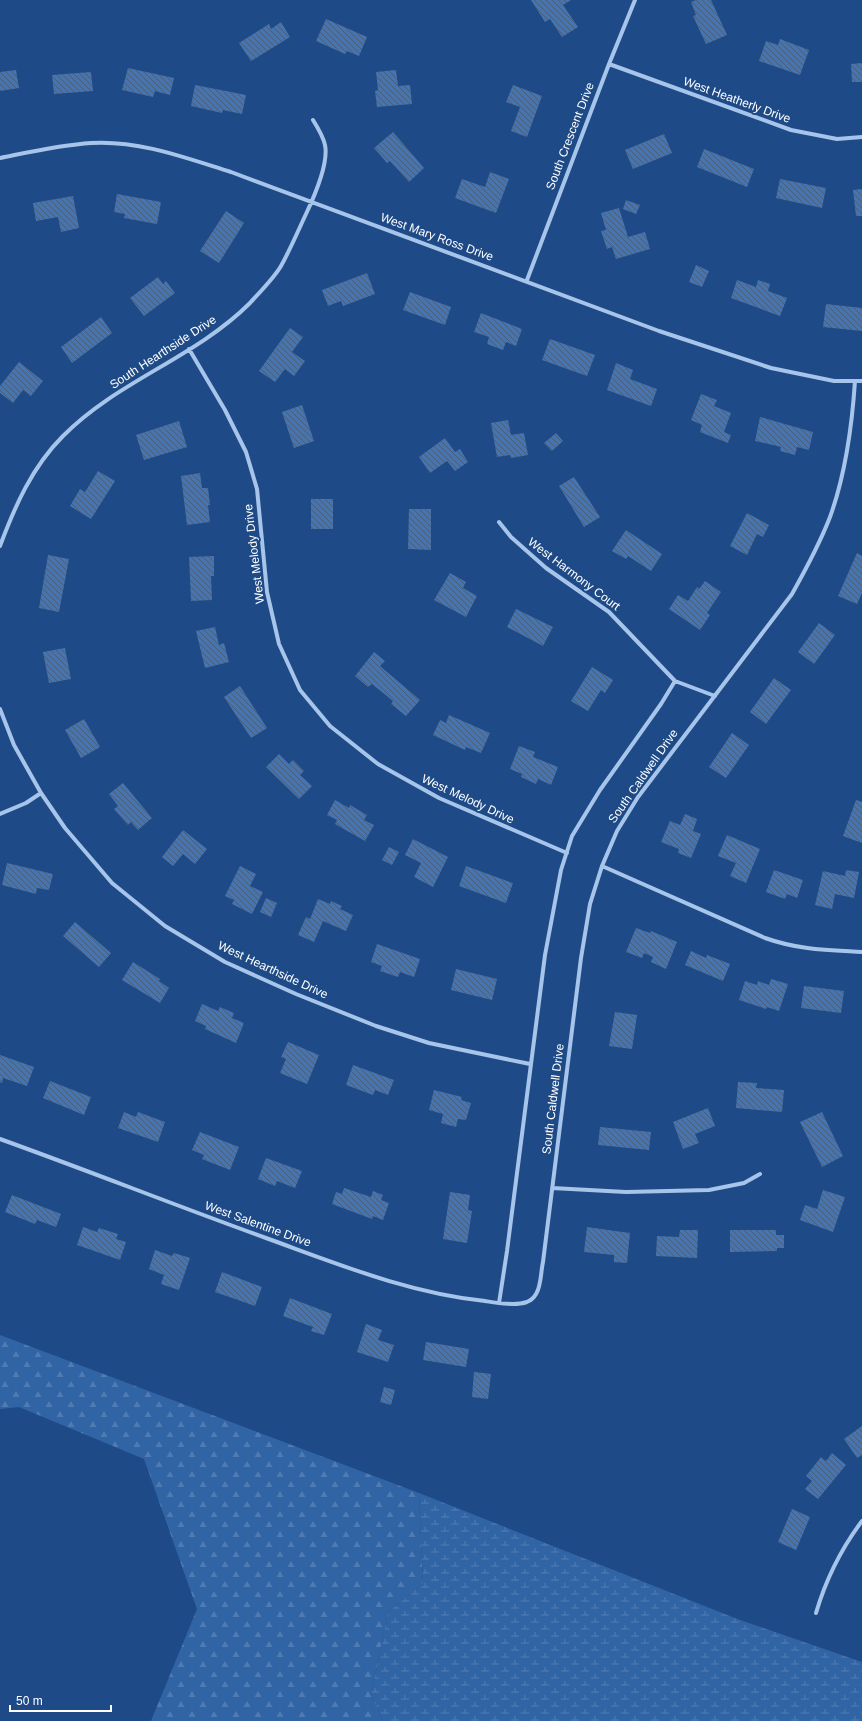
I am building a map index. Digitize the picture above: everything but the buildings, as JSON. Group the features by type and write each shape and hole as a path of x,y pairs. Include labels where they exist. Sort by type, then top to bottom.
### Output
{"street":[{"name":"South Crescent Drive","path":"527,280 609,64 635,0"},
{"name":"West Heatherly Drive","path":"609,64 791,130 837,139 862,137"},
{"name":"South Hearthside Drive","path":"0,546 12,513 34,471 62,436 100,404 222,327 250,303 280,267 312,201 325,155 325,146 322,135 313,120"},
{"name":"West Mary Ross Drive","path":"0,158 56,147 92,143 126,145 170,152 312,201 527,280 659,331 771,368 834,382 862,380"},
{"name":"West Melody Drive","path":"189,349 225,410 246,452 257,489 266,592 279,644 300,690 330,726 378,764 440,798 567,853"},
{"name":"South Caldwell Drive","path":"517,1303 529,1301 535,1296 538,1289 582,951 590,904 602,866 617,831 638,797 792,594 812,557 827,523 842,477 849,437 855,381"},
{"name":"West Harmony Court","path":"499,522 511,537 546,568 609,612 675,681 714,696"},
{"path":"499,1303 507,1251 530,1064 554,902 561,870 572,836 600,790 661,704 675,681"},
{"path":"0,709 14,745 41,793 26,803 0,814"},
{"name":"West Hearthside Drive","path":"41,793 65,828 112,883 165,926 225,962 296,994 376,1026 429,1043 530,1064"},
{"path":"602,866 765,938 783,944 812,950 862,952"},
{"name":"West Salentine Drive","path":"0,1139 204,1216 391,1283 430,1293 499,1303 517,1303"},
{"path":"552,1188 626,1192 709,1190 744,1182 760,1174"},
{"path":"816,1613 833,1566 847,1541 862,1521"}],"green space":[{"path":"0,1335 419,1493 423,1583 388,1612 371,1695 383,1721 151,1721 197,1609 144,1459 19,1407 0,1409"},
{"path":"419,1493 740,1620 862,1662 862,1721 383,1721 371,1695 388,1612 423,1583"}]}
